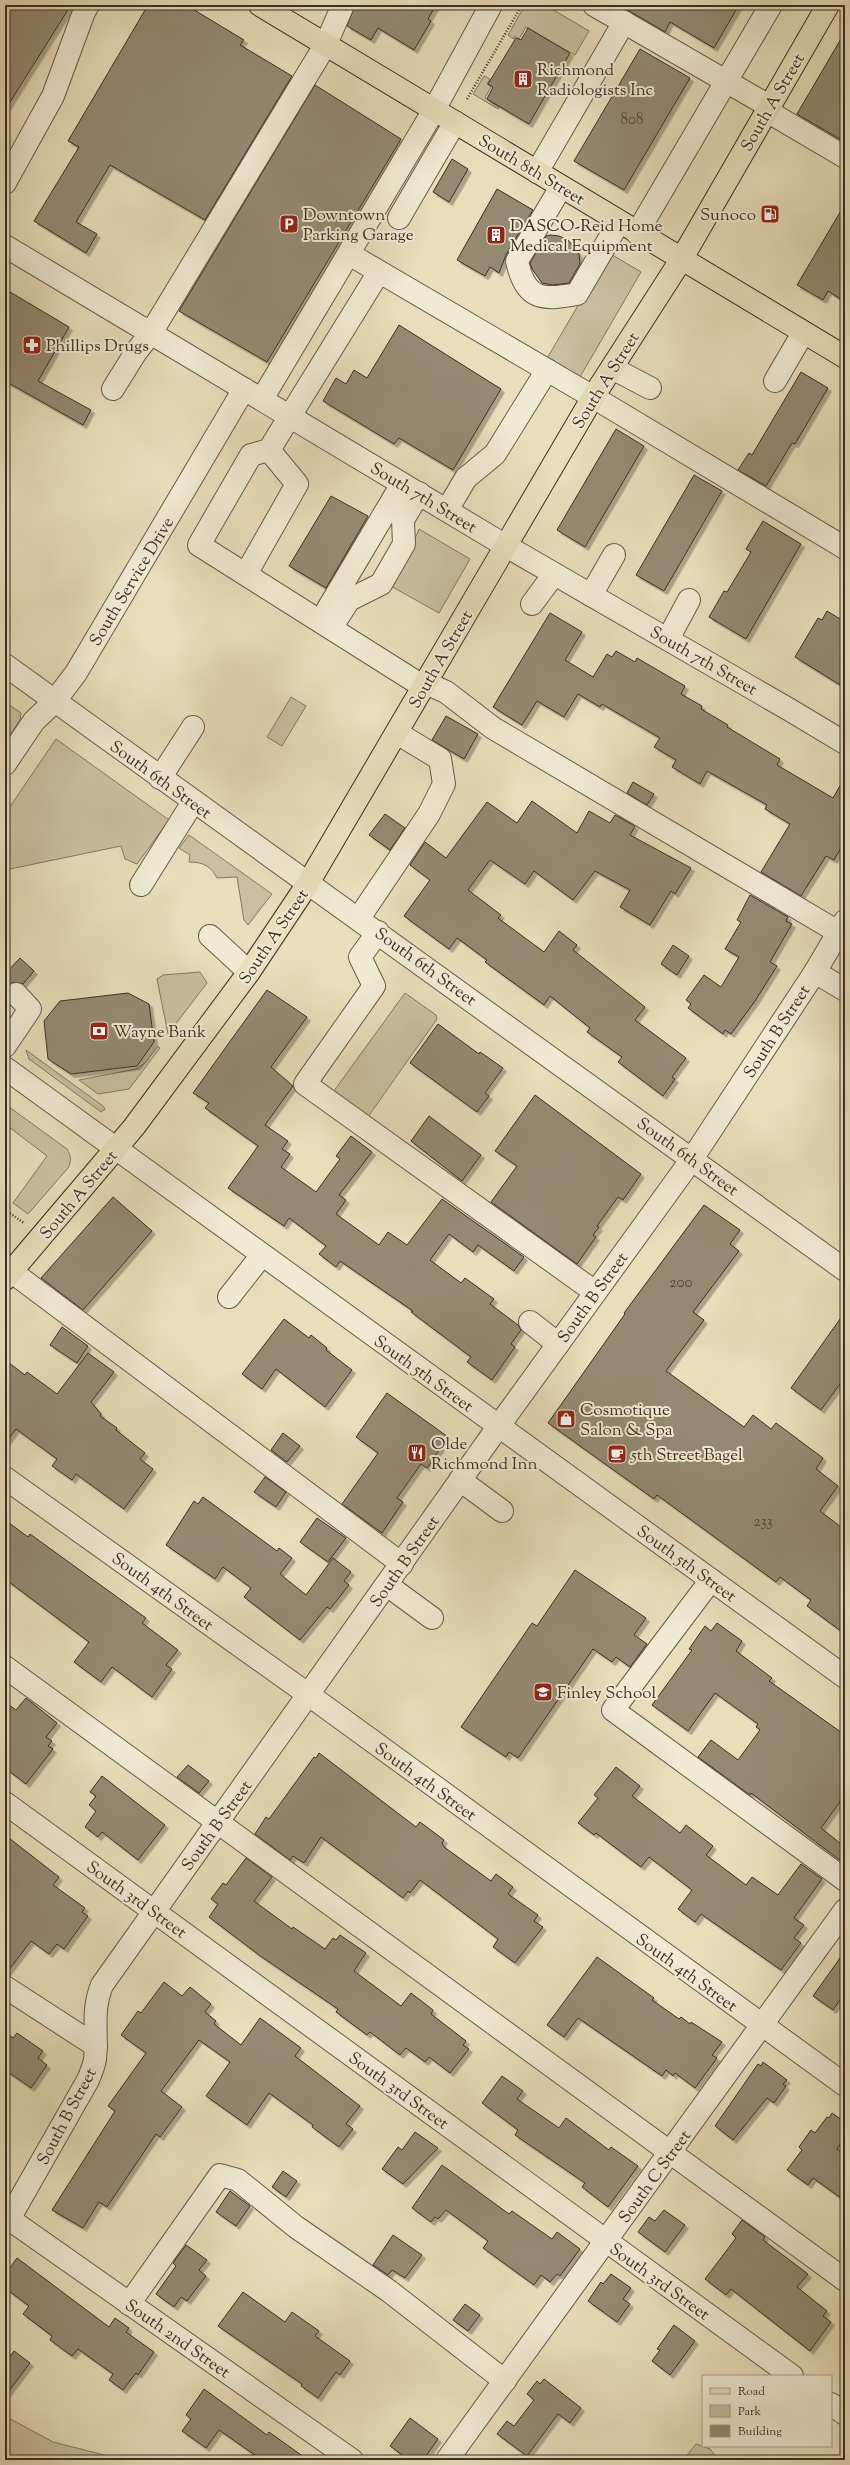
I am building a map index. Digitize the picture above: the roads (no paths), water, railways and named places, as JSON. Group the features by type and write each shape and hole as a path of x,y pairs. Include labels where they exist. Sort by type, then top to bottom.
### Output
{"main road":[{"name":"South 8th Street","path":"260,5 681,260 845,357"},
{"name":"South A Street","path":"8,1276 116,1150 249,972 307,885 593,397 681,260 828,5"}],"street":[{"path":"5,183 52,96 88,5"},
{"path":"113,389 136,352 151,333 326,44 343,5"},
{"name":"South Service Drive","path":"5,764 34,722 54,702 76,673 253,394 349,254 434,110 491,5"},
{"path":"594,5 726,81 845,157"},
{"path":"561,187 517,261 521,281 535,294 554,299 576,294 628,228 726,81 771,5"},
{"path":"537,172 624,22"},
{"path":"398,218 455,122"},
{"name":"South 7th Street","path":"5,246 506,546 845,743"},
{"path":"349,254 593,397 845,548"},
{"path":"379,272 291,417 269,450 251,455 199,545 425,685 446,692 493,728 842,926"},
{"path":"775,381 804,333"},
{"path":"612,368 650,388"},
{"path":"447,510 466,478 495,454 547,370"},
{"path":"246,574 298,484 269,450"},
{"path":"326,625 349,600 381,584 404,544 403,520 410,488"},
{"path":"326,625 410,488"},
{"path":"591,595 614,555"},
{"path":"532,604 554,574"},
{"path":"668,639 689,600"},
{"name":"South 6th Street","path":"5,665 307,885 359,918 845,1270"},
{"path":"160,778 193,728"},
{"path":"359,918 429,814 444,784 440,759 397,733"},
{"path":"141,885 193,802"},
{"name":"South B Street","path":"7,2217 88,2080 95,2061 96,2046 94,2012 96,2000 102,1985 402,1564 460,1480 692,1159 815,972 842,926"},
{"path":"378,932 360,957 374,986 305,1084 595,1292"},
{"path":"210,936 249,972"},
{"path":"815,972 845,990"},
{"path":"5,1046 30,1009 16,994"},
{"name":"South 5th Street","path":"5,1068 498,1427 845,1677"},
{"path":"229,1297 262,1255"},
{"path":"8,1276 402,1564"},
{"path":"530,1322 558,1344"},
{"name":"South 4th Street","path":"5,1478 309,1695 845,2085"},
{"path":"460,1480 502,1512"},
{"path":"711,1580 613,1710 845,1880"},
{"path":"387,1585 432,1618"},
{"path":"5,1667 845,2280"},
{"name":"South 3rd Street","path":"5,1803 791,2375"},
{"name":"South C Street","path":"447,2460 607,2242 845,1910"},
{"path":"5,1987 96,2046"},
{"path":"129,2304 220,2175 238,2180 296,2228 389,2291 505,2381"},
{"name":"South 2nd Street","path":"7,2217 352,2460"},
{"path":"832,2405 845,2414"}],"place":[{"name":"Richmond Radiologists Inc","path":"523,79"},
{"name":"Sunoco","path":"770,214"},
{"name":"Downtown Parking Garage","path":"289,224"},
{"name":"DASCO-Reid Home Medical Equipment","path":"496,235"},
{"name":"Phillips Drugs","path":"32,345"},
{"name":"Wayne Bank","path":"99,1031"},
{"name":"Cosmotique Salon & Spa","path":"566,1419"},
{"name":"Olde Richmond Inn","path":"417,1453"},
{"name":"5th Street Bagel","path":"617,1454"},
{"name":"Finley School","path":"543,1692"}]}
